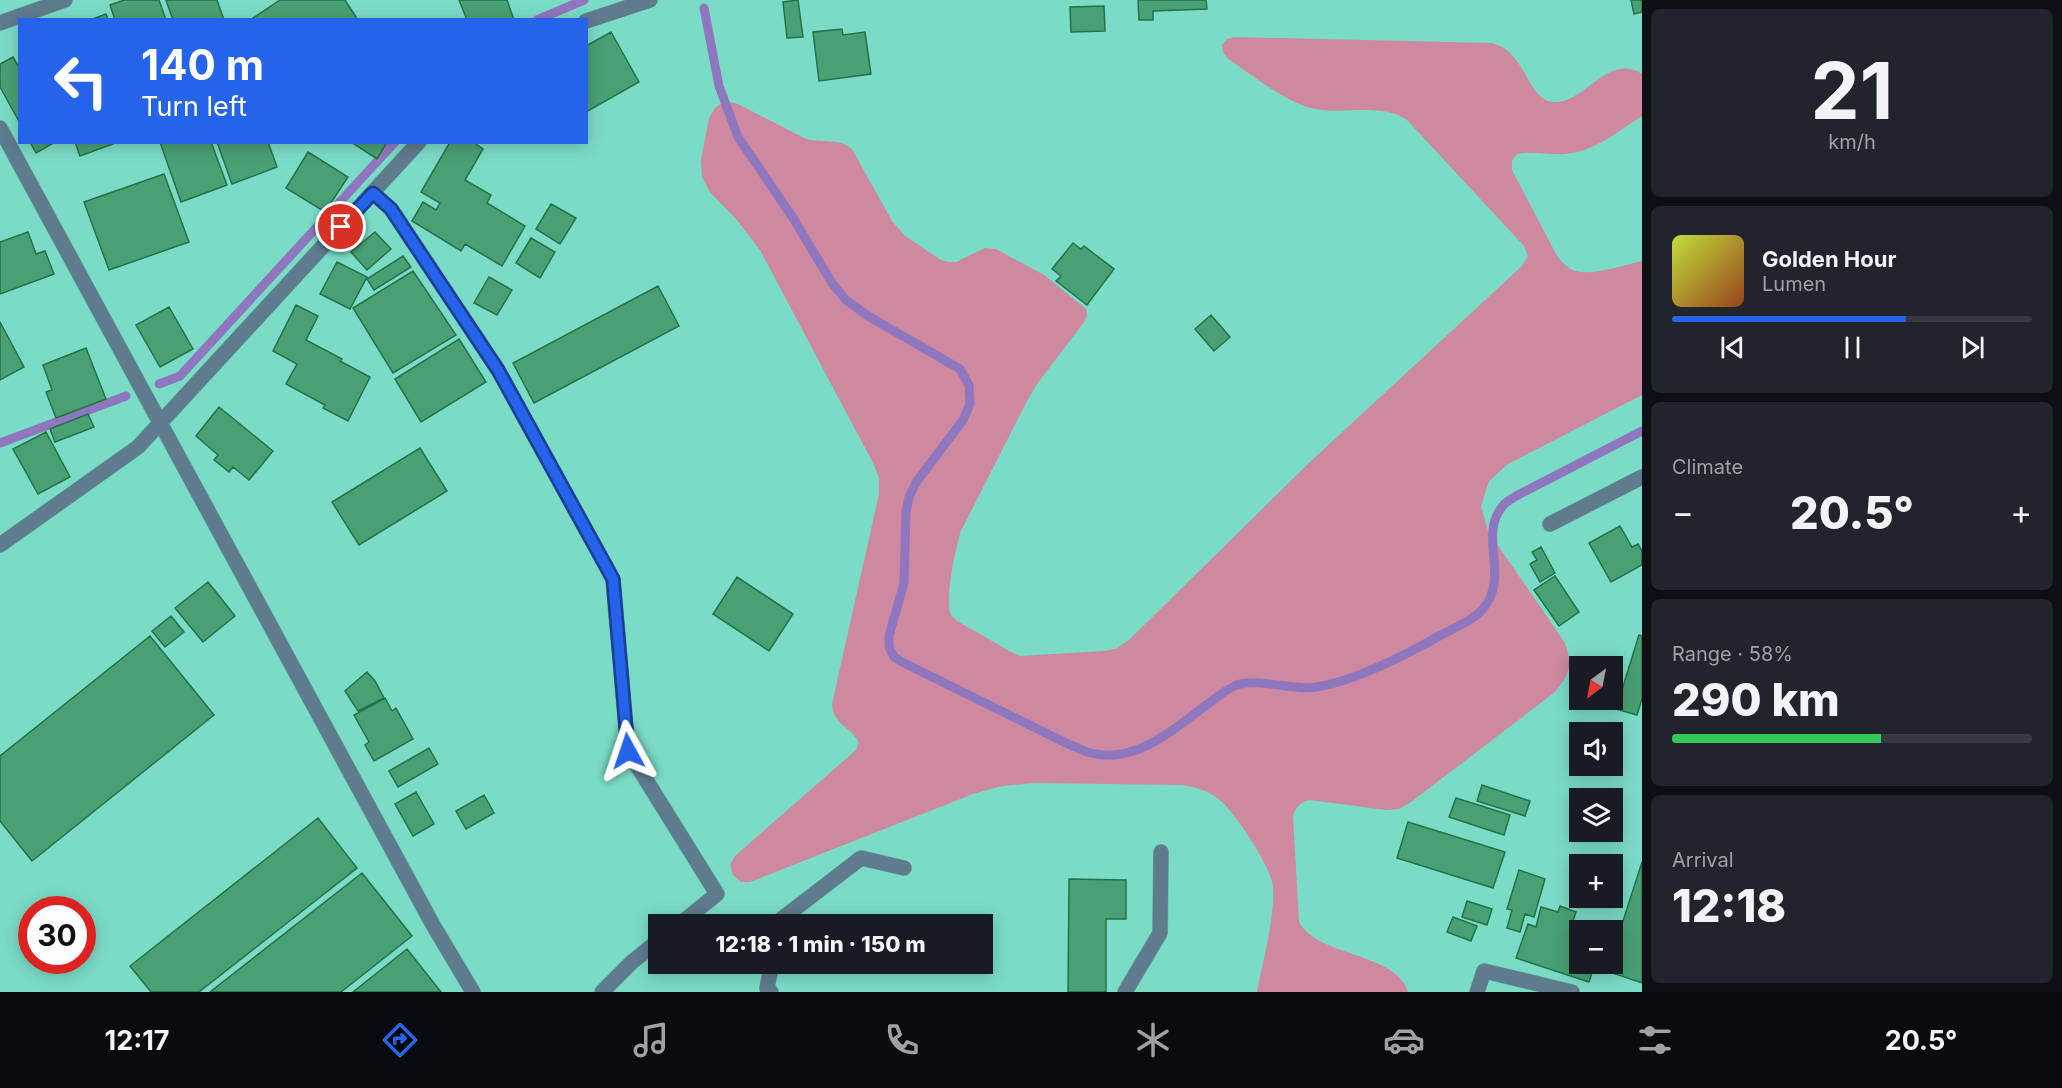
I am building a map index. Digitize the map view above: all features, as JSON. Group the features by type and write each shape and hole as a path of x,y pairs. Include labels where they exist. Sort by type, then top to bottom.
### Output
{"street":[{"path":"0,23 65,0"},
{"path":"588,20 650,0"},
{"path":"0,128 433,925 473,992"},
{"path":"0,545 138,447 417,144"},
{"path":"373,193 391,209 498,370 613,579 628,751 717,894 692,914"},
{"path":"1550,524 1642,477"},
{"path":"1125,992 1160,933 1161,852"},
{"path":"788,914 861,858 904,868"},
{"path":"602,992 648,949"},
{"path":"1477,992 1484,971 1572,992"},
{"path":"770,974 767,988 771,992"}],"shaded area":[{"path":"1234,37 1491,43 1503,48 1513,56 1538,94 1546,100 1556,102 1577,95 1608,73 1619,69 1630,69 1642,74 1642,116 1600,143 1582,151 1565,154 1524,153 1517,154 1512,160 1512,170 1557,256 1567,267 1575,271 1590,272 1642,261 1642,395 1508,464 1489,481 1481,506 1488,531 1565,643 1569,658 1567,674 1555,692 1399,809 1386,810 1310,800 1299,805 1293,816 1299,922 1319,941 1392,971 1402,980 1408,992 1257,992 1272,912 1271,878 1252,842 1228,808 1208,792 1183,785 1035,783 1002,786 973,794 750,882 741,882 733,875 730,865 735,856 856,750 859,743 856,737 839,722 832,704 879,494 879,478 760,250 737,220 710,192 702,177 701,160 709,118 715,108 724,101 738,104 806,139 842,143 852,149 892,221 905,236 941,260 948,262 956,262 985,248 996,249 1044,275 1086,309 1087,316 1084,322 1037,384 1027,401 961,531 951,573 949,608 951,615 957,621 1021,656 1104,651 1116,649 1129,640 1310,462 1522,266 1528,256 1524,246 1407,120 1384,111 1319,110 1296,103 1228,59 1223,52 1222,45 1227,39"}],"building":[{"path":"124,0 159,0 165,18 114,18 110,5"},
{"path":"166,0 217,0 223,18 172,18"},
{"path":"280,0 345,0 357,18 253,18"},
{"path":"459,0 507,0 513,18 466,18"},
{"path":"798,0 803,37 787,38 783,2"},
{"path":"1138,0 1206,0 1207,9 1153,11 1153,20 1139,20"},
{"path":"1631,0 1642,0 1642,12 1634,14"},
{"path":"1104,6 1105,31 1071,32 1070,7"},
{"path":"106,14 107,18 95,18"},
{"path":"842,29 843,35 865,32 871,74 819,81 813,32"},
{"path":"611,32 639,82 588,111 588,45"},
{"path":"13,57 18,66 18,119 0,87 0,64"},
{"path":"31,144 52,144 36,153"},
{"path":"76,144 113,144 80,156"},
{"path":"161,144 212,144 227,185 181,202"},
{"path":"218,144 269,144 277,167 232,184"},
{"path":"354,144 386,144 377,159"},
{"path":"449,144 476,144 483,149 465,180 491,195 487,203 525,226 502,266 465,244 461,251 412,221 423,202 436,210 440,203 421,192"},
{"path":"308,152 348,177 325,212 286,188"},
{"path":"164,174 189,242 109,270 84,202"},
{"path":"551,204 576,218 560,244 536,229"},
{"path":"28,232 36,254 45,251 54,274 0,294 0,242"},
{"path":"375,232 391,249 367,270 351,252"},
{"path":"531,238 555,252 540,278 516,263"},
{"path":"1073,243 1081,249 1084,246 1114,269 1087,305 1056,281 1061,276 1052,269"},
{"path":"403,256 411,267 374,290 367,279"},
{"path":"337,262 367,277 350,309 320,294"},
{"path":"413,271 456,335 393,373 353,308"},
{"path":"489,277 512,290 497,315 474,303"},
{"path":"658,286 679,326 534,403 513,363"},
{"path":"296,305 318,316 306,340 370,377 348,421 323,408 325,405 286,384 297,364 273,351"},
{"path":"169,307 193,349 160,367 136,325"},
{"path":"1211,315 1230,337 1214,351 1195,329"},
{"path":"0,322 24,367 0,380"},
{"path":"459,339 486,382 421,422 395,379"},
{"path":"86,348 106,399 56,418 46,392 52,390 43,365"},
{"path":"219,407 273,451 249,480 233,467 229,472 214,460 218,455 196,436"},
{"path":"88,414 94,427 55,442 50,429"},
{"path":"46,432 70,477 38,494 13,449"},
{"path":"420,448 447,491 359,545 332,502"},
{"path":"1620,526 1632,547 1638,544 1642,551 1642,565 1611,582 1589,543"},
{"path":"1541,547 1555,573 1540,582 1530,564 1537,560 1532,552"},
{"path":"1555,576 1579,612 1559,626 1534,590"},
{"path":"737,577 793,614 769,651 713,614"},
{"path":"208,582 235,616 203,642 175,608"},
{"path":"171,616 184,632 165,647 152,631"},
{"path":"1639,635 1642,636 1642,699 1637,715 1620,710 1623,710 1623,686"},
{"path":"150,636 214,715 32,861 0,821 0,756"},
{"path":"367,672 384,698 358,711 345,691"},
{"path":"385,698 392,711 396,708 413,739 374,761 365,745 369,742 354,715"},
{"path":"429,748 438,764 398,787 389,771"},
{"path":"1482,785 1530,801 1525,816 1477,801"},
{"path":"416,792 434,824 413,836 395,804"},
{"path":"484,795 494,813 466,829 456,811"},
{"path":"1456,798 1510,815 1504,835 1449,817"},
{"path":"318,818 357,868 199,992 151,992 130,966"},
{"path":"1408,822 1505,852 1493,888 1397,858"},
{"path":"1642,862 1642,983 1616,974 1623,974 1623,921"},
{"path":"1519,870 1545,879 1534,917 1525,914 1520,932 1507,928 1512,910 1507,909"},
{"path":"362,873 412,936 341,992 210,992"},
{"path":"1069,879 1126,880 1126,919 1106,919 1106,992 1068,992"},
{"path":"1467,901 1492,909 1487,925 1462,917"},
{"path":"1560,906 1576,912 1573,920 1569,920 1569,974 1592,974 1589,982 1516,958 1528,924 1536,927 1541,907 1558,912"},
{"path":"1453,917 1477,926 1471,941 1447,932"},
{"path":"407,949 441,992 353,992"}],"waterway":[{"path":"542,18 584,0"},
{"path":"704,8 719,86 738,137 793,218 832,283 846,300 868,316 960,369 969,385 970,404 963,420 917,481 909,497 906,512 904,583 889,636 889,647 894,657 904,663 1066,743 1087,752 1104,755 1136,750 1165,735 1222,694 1240,684 1259,683 1298,688 1333,684 1382,665 1464,624 1482,610 1490,597 1495,571 1493,531 1495,519 1503,505 1516,496 1642,431"},
{"path":"159,384 180,376 393,144"},
{"path":"0,443 126,396"}],"route":[{"path":"341,227 373,193 391,209 498,370 613,579 628,751"}]}
